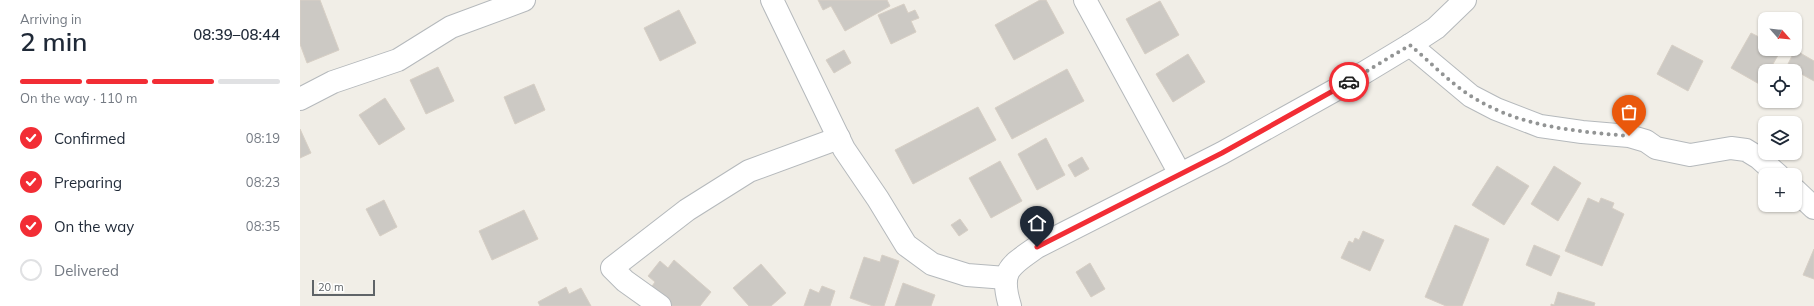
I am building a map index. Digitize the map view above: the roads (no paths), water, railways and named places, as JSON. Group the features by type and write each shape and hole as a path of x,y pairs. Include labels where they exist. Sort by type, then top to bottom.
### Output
{"street":[{"path":"300,99 333,82 398,60 451,27 524,0"},
{"path":"772,0 844,149 878,199 906,245 932,264 967,275 1006,278"},
{"path":"1085,0 1180,174"},
{"path":"1010,306 1006,290 1006,278 1009,270 1013,264 1037,247 1180,174 1337,89 1436,28 1464,0"},
{"path":"1410,45 1471,96 1496,109 1540,126 1582,132 1629,136 1646,141 1656,148 1690,154 1731,148 1746,150 1759,158 1770,168"},
{"path":"660,306 625,281 612,268 687,210 748,171 839,138"},
{"path":"1802,197 1814,208"}]}
